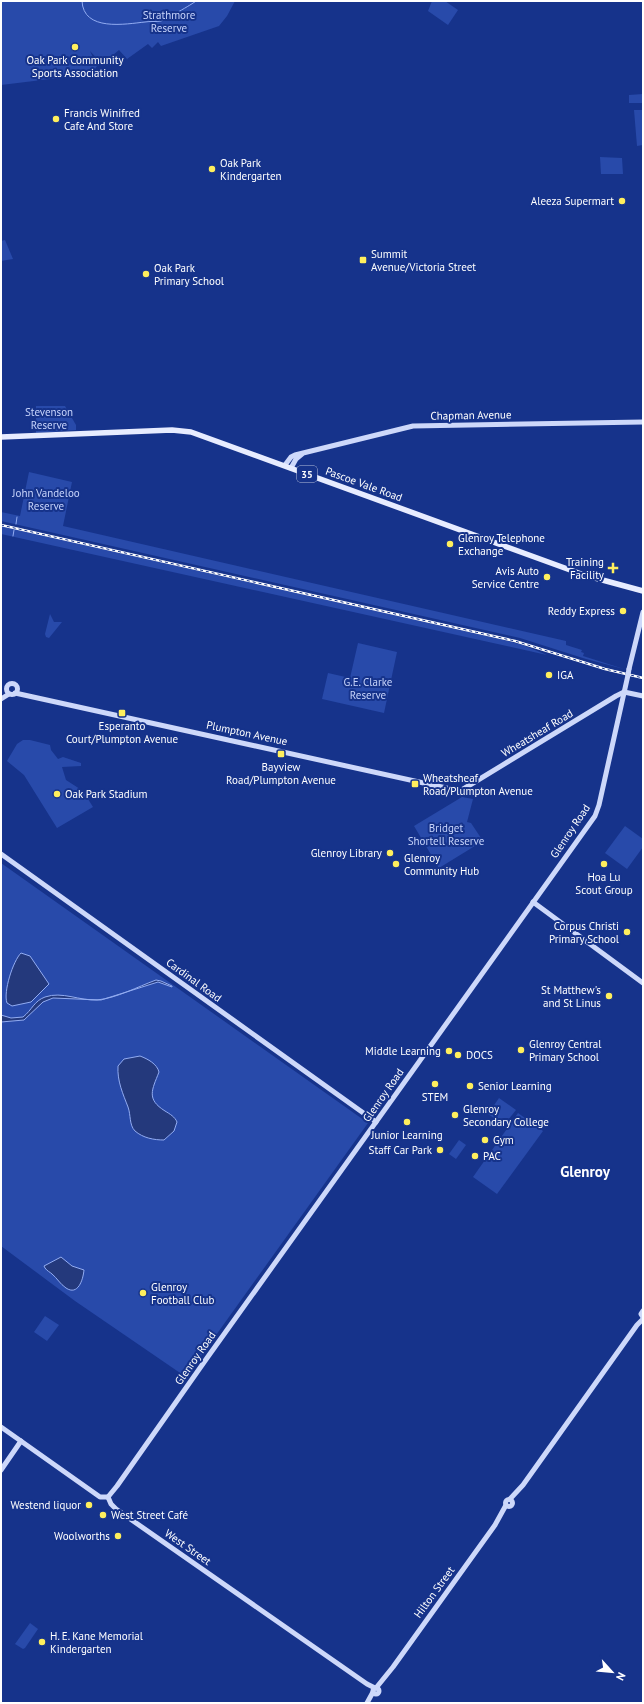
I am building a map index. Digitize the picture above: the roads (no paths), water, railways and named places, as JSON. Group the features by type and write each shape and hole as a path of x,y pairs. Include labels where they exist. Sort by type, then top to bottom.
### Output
{"main road":[{"name":"Pascoe Vale Road","path":"1,437 183,430 198,434 584,575 643,591"}],"street":[{"name":"Chapman Avenue","path":"288,467 303,454 411,426 643,422"},
{"name":"Glenroy Road","path":"108,1497 597,812 643,612"},
{"path":"1,695 6,688 12,684 16,691 12,695 9,694 1,699"},
{"path":"6,688 9,694"},
{"name":"Plumpton Avenue","path":"16,691 460,791"},
{"path":"624,692 643,696"},
{"name":"Wheatsheaf Road","path":"460,791 624,692"},
{"path":"610,700 617,701 621,707"},
{"name":"Cardinal Road","path":"1,854 376,1122"},
{"path":"533,902 643,983"},
{"name":"Hilton Street","path":"367,1703 502,1513 507,1505 507,1500 511,1500 517,1492 643,1316"},
{"name":"West Street","path":"1,1427 100,1497 108,1497 111,1504 116,1509 375,1690"},
{"path":"1,1470 21,1441"}],"waterway":[{"path":"82,1 84,11 90,18 97,22 107,24 161,21 196,1"},
{"path":"16,524 17,517"},
{"path":"13,536 14,530"}],"railway":[{"path":"1,525 515,641 605,669 643,678"}],"place":[{"name":"Oak Park Community Sports Association","path":"75,47"},
{"name":"Francis Winifred Cafe And Store","path":"56,119"},
{"name":"Oak Park Kindergarten","path":"212,169"},
{"name":"Aleeza Supermart","path":"622,201"},
{"name":"Summit Avenue/Victoria Street","path":"363,260"},
{"name":"Oak Park Primary School","path":"146,274"},
{"name":"Glenroy Telephone Exchange","path":"450,544"},
{"name":"Training Facility","path":"613,568"},
{"name":"Avis Auto Service Centre","path":"547,577"},
{"name":"Reddy Express","path":"623,611"},
{"name":"IGA","path":"549,675"},
{"name":"Esperanto Court/Plumpton Avenue","path":"122,713"},
{"name":"Bayview Road/Plumpton Avenue","path":"281,754"},
{"name":"Wheatsheaf Road/Plumpton Avenue","path":"415,784"},
{"name":"Oak Park Stadium","path":"57,794"},
{"name":"Glenroy Library","path":"390,853"},
{"name":"Glenroy Community Hub","path":"396,864"},
{"name":"Hoa Lu Scout Group","path":"604,864"},
{"name":"Corpus Christi Primary School","path":"627,932"},
{"name":"St Matthew's and St Linus","path":"609,996"},
{"name":"Glenroy Central Primary School","path":"521,1050"},
{"name":"Middle Learning","path":"449,1051"},
{"name":"DOCS","path":"458,1055"},
{"name":"STEM","path":"435,1084"},
{"name":"Senior Learning","path":"470,1086"},
{"name":"Glenroy Secondary College","path":"455,1115"},
{"name":"Junior Learning","path":"407,1122"},
{"name":"Gym","path":"485,1140"},
{"name":"Staff Car Park","path":"440,1150"},
{"name":"PAC","path":"475,1156"},
{"name":"Glenroy Football Club","path":"143,1293"},
{"name":"Westend liquor","path":"89,1505"},
{"name":"West Street Café","path":"103,1515"},
{"name":"Woolworths","path":"118,1536"},
{"name":"H. E. Kane Memorial Kindergarten","path":"42,1642"}],"district":[{"name":"Glenroy","path":"585,1172"}],"park label":[{"name":"Strathmore Reserve","path":"169,21"},
{"name":"Stevenson Reserve","path":"49,418"},
{"name":"John Vandeloo Reserve","path":"46,499"},
{"name":"G.E. Clarke Reserve","path":"368,688"},
{"name":"Bridget Shortell Reserve","path":"446,834"}]}
